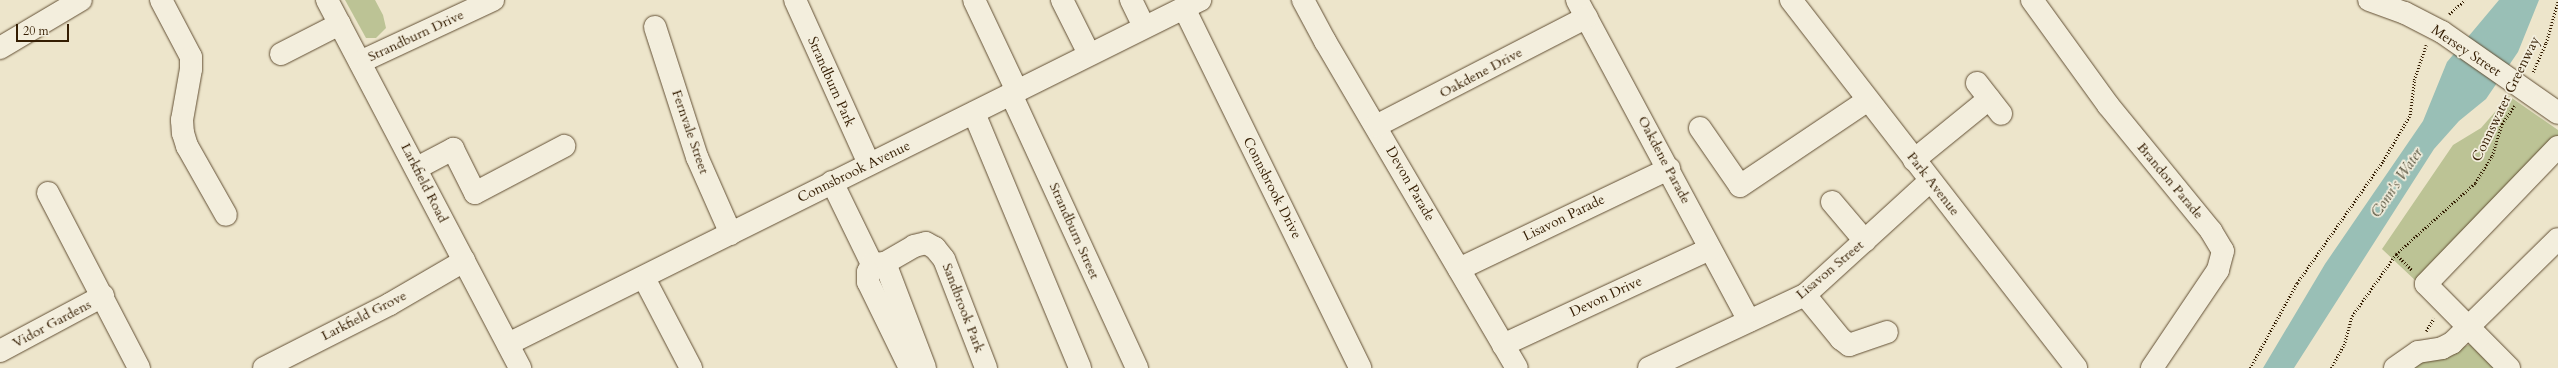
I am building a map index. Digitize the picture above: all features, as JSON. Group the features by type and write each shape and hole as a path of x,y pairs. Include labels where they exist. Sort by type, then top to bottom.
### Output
{"street":[{"path":"0,48 81,0"},
{"path":"161,0 191,57 192,69 182,120 183,133 187,146 226,215"},
{"name":"Larkfield Road","path":"327,0 417,168 520,368"},
{"name":"Strandburn Drive","path":"360,62 460,7 493,0"},
{"name":"Strandburn Park","path":"795,0 869,164"},
{"name":"Strandburn Street","path":"974,0 1137,368"},
{"path":"1062,0 1089,54"},
{"path":"1131,0 1144,26"},
{"name":"Devon Parade","path":"1303,0 1517,368"},
{"name":"Park Avenue","path":"1791,0 2076,368"},
{"name":"Brandon Parade","path":"2032,0 2108,105 2211,231 2223,251 2218,270 2152,368"},
{"name":"Mersey Street","path":"2369,0 2406,13 2439,30 2521,89 2558,113"},
{"name":"Connsbrook Avenue","path":"508,344 644,278 832,182 974,113 1144,26 1192,4"},
{"name":"Connsbrook Drive","path":"1192,4 1360,368"},
{"name":"Oakdene Drive","path":"1376,126 1582,9"},
{"name":"Oakdene Parade","path":"1582,9 1749,321"},
{"path":"281,54 340,24"},
{"name":"Fernvale Street","path":"655,27 697,157 731,234"},
{"path":"1914,160 1989,99"},
{"path":"1700,128 1740,186 1868,100"},
{"path":"974,113 1080,368"},
{"path":"417,168 453,149 475,193 564,146"},
{"path":"2509,368 2426,284 2558,147"},
{"name":"Lisavon Parade","path":"1459,269 1669,169"},
{"name":"Lisavon Street","path":"1649,368 1805,295 1930,181"},
{"path":"832,182 879,264 925,368"},
{"name":"Vidor Gardens","path":"48,193 103,296 139,368"},
{"path":"1832,202 1865,241"},
{"path":"2395,368 2418,352 2442,348 2452,343 2558,239"},
{"name":"Sandbrook Park","path":"879,264 914,246 926,243 935,248 944,259 986,368"},
{"name":"Devon Drive","path":"1503,345 1710,249"},
{"name":"Larkfield Grove","path":"264,368 390,304 464,261"},
{"path":"879,264 868,272 868,282 910,368"},
{"path":"644,278 691,368"},
{"path":"1805,295 1840,339 1849,345 1888,332"},
{"name":"Vidor Gardens","path":"0,351 103,296"}],"path":[{"name":"Connswater Greenway","path":"2331,368 2344,345 2352,316 2396,254 2475,183 2492,156 2502,124 2546,43 2558,1"},
{"path":"2250,368 2297,283 2383,161 2410,115 2414,80 2422,52 2439,30"},
{"path":"2418,352 2421,340 2443,302"}],"green space":[{"path":"345,0 375,0 383,15 386,28 376,38 366,38"},
{"path":"2509,96 2558,130 2558,137 2417,282 2382,249 2453,145 2481,128"},
{"path":"2472,344 2495,368 2410,368 2420,359"}],"water":[{"name":"Conn's Water","path":"2499,0 2539,0 2518,52 2486,99 2459,121 2434,149 2294,368 2263,368 2325,264 2423,121 2447,62"}]}
